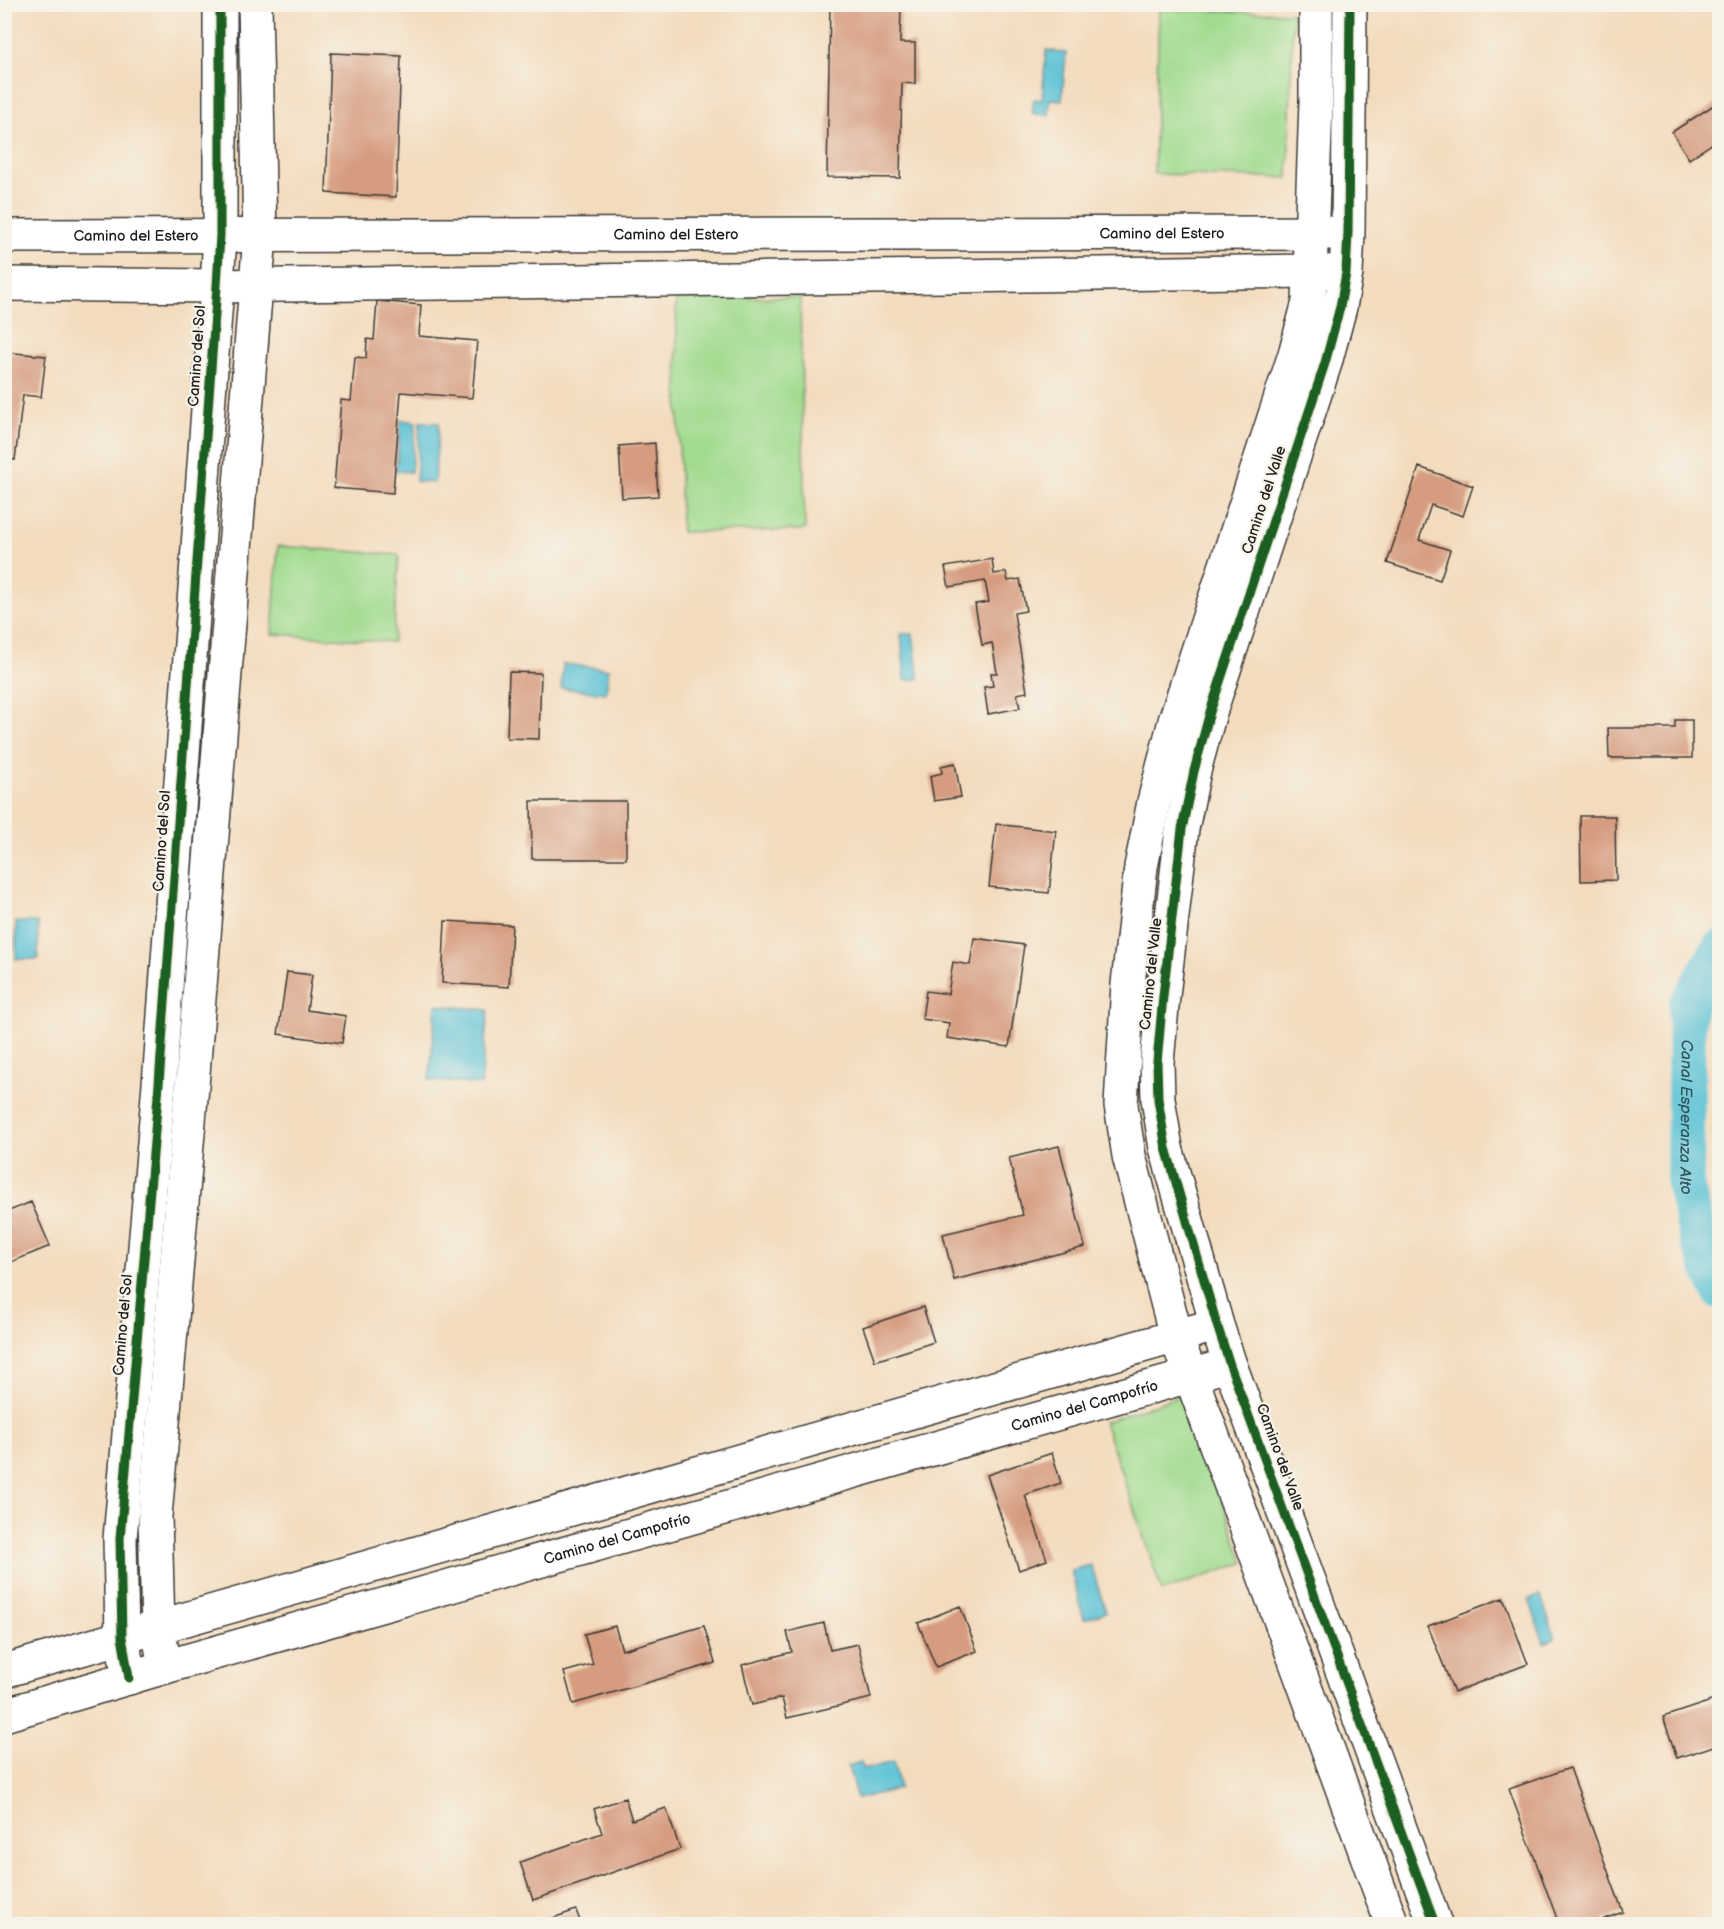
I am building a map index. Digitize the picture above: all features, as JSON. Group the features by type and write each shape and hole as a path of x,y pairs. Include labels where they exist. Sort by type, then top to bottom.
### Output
{"street":[{"name":"Camino del Sol","path":"129,1678 122,1637 120,1539 158,1096 217,286 220,235 220,4"},
{"path":"165,1667 158,1628 155,1516 260,235 255,4"},
{"name":"Camino del Valle","path":"1316,4 1316,102 1309,302 1295,354 1175,721 1154,802 1141,867 1128,984 1121,1105 1130,1156 1176,1336 1193,1376 1392,1924"},
{"name":"Camino del Valle","path":"1350,4 1346,273 1340,307 1325,363 1210,712 1194,771 1182,829 1162,1007 1157,1062 1158,1099 1166,1148 1230,1365 1435,1924"},
{"name":"Camino del Estero","path":"4,236 1311,234 1348,232"},
{"path":"4,284 217,286 1310,271 1346,273"},
{"path":"4,1671 1217,1325"},
{"name":"Camino del Campofrío","path":"4,1715 165,1667 1230,1365"}],"green space":[{"path":"1159,9 1293,13 1288,178 1154,174"},
{"path":"800,297 805,530 681,532 676,298"},
{"path":"278,546 399,555 393,642 272,634"},
{"path":"1185,1394 1244,1563 1162,1591 1104,1422"}],"water":[{"path":"1046,50 1066,53 1062,100 1050,99 1049,115 1032,114 1034,99 1042,100"},
{"path":"401,420 416,422 411,472 396,471"},
{"path":"420,422 439,423 434,483 416,481"},
{"path":"901,634 913,634 919,679 905,680"},
{"path":"563,664 609,669 606,693 561,688"},
{"path":"16,922 38,922 38,959 16,959"},
{"path":"436,1005 488,1010 481,1085 429,1080"},
{"path":"1091,1565 1106,1612 1084,1619 1071,1570"},
{"path":"1541,1596 1555,1639 1544,1643 1529,1599"},
{"path":"861,1762 863,1770 893,1762 900,1788 857,1799 848,1766"}],"building":[{"path":"830,4 901,4 900,43 915,43 915,84 902,83 900,178 827,177"},
{"path":"331,53 401,56 396,197 326,193"},
{"path":"1720,101 1720,153 1713,143 1689,159 1672,132"},
{"path":"377,301 421,305 419,336 477,341 472,398 401,392 393,493 334,488 341,400 351,401 355,357 366,358 367,339 374,340"},
{"path":"4,352 46,356 41,397 23,395 15,460 4,458"},
{"path":"655,443 658,496 622,498 619,446"},
{"path":"1419,467 1473,486 1463,516 1431,505 1419,540 1450,550 1440,580 1387,563"},
{"path":"992,559 994,574 1006,572 1008,581 1020,579 1026,611 1014,613 1027,692 1017,694 1020,708 988,714 984,687 993,686 991,673 997,673 992,643 982,645 975,604 989,602 985,581 949,587 945,567"},
{"path":"509,672 541,673 539,739 507,738"},
{"path":"1675,720 1692,720 1692,758 1609,758 1608,728 1675,728"},
{"path":"955,763 961,797 934,801 930,776 942,773 941,766"},
{"path":"531,801 626,801 626,859 532,859"},
{"path":"1580,816 1615,816 1616,880 1581,881"},
{"path":"996,824 1056,831 1049,893 989,887"},
{"path":"445,921 512,925 509,987 442,983"},
{"path":"974,938 1024,945 1009,1047 947,1038 949,1023 922,1019 926,991 948,994 953,962 970,965"},
{"path":"287,972 312,975 307,1010 346,1016 342,1043 278,1034"},
{"path":"1059,1146 1085,1247 954,1280 943,1234 1023,1215 1009,1158"},
{"path":"31,1202 50,1246 4,1265 4,1213"},
{"path":"923,1307 934,1342 875,1361 863,1327"},
{"path":"1052,1453 1061,1483 1025,1495 1047,1560 1019,1570 987,1475"},
{"path":"1503,1598 1528,1664 1454,1692 1428,1626"},
{"path":"960,1606 977,1651 936,1667 918,1623"},
{"path":"824,1623 830,1650 858,1644 871,1698 787,1718 782,1698 752,1705 742,1665 792,1652 787,1632"},
{"path":"615,1626 622,1650 704,1626 715,1663 573,1704 564,1672 593,1664 584,1634"},
{"path":"1720,1698 1720,1744 1677,1758 1663,1717"},
{"path":"1570,1768 1623,1912 1604,1919 1606,1924 1559,1924 1509,1789"},
{"path":"625,1798 632,1820 666,1808 680,1849 533,1900 520,1862 602,1833 594,1809"},
{"path":"576,1910 581,1924 536,1924"}],"waterway":[{"name":"Canal Esperanza Alto","path":"1720,949 1687,1006 1685,1185 1699,1241 1720,1290"}],"cycle path":[{"path":"129,1678 122,1637 120,1539 159,1084 217,286 220,235 220,4"},
{"path":"1350,4 1346,273 1340,307 1325,363 1210,712 1194,771 1182,829 1163,996 1157,1062 1158,1099 1166,1148 1230,1365 1435,1924"}]}
